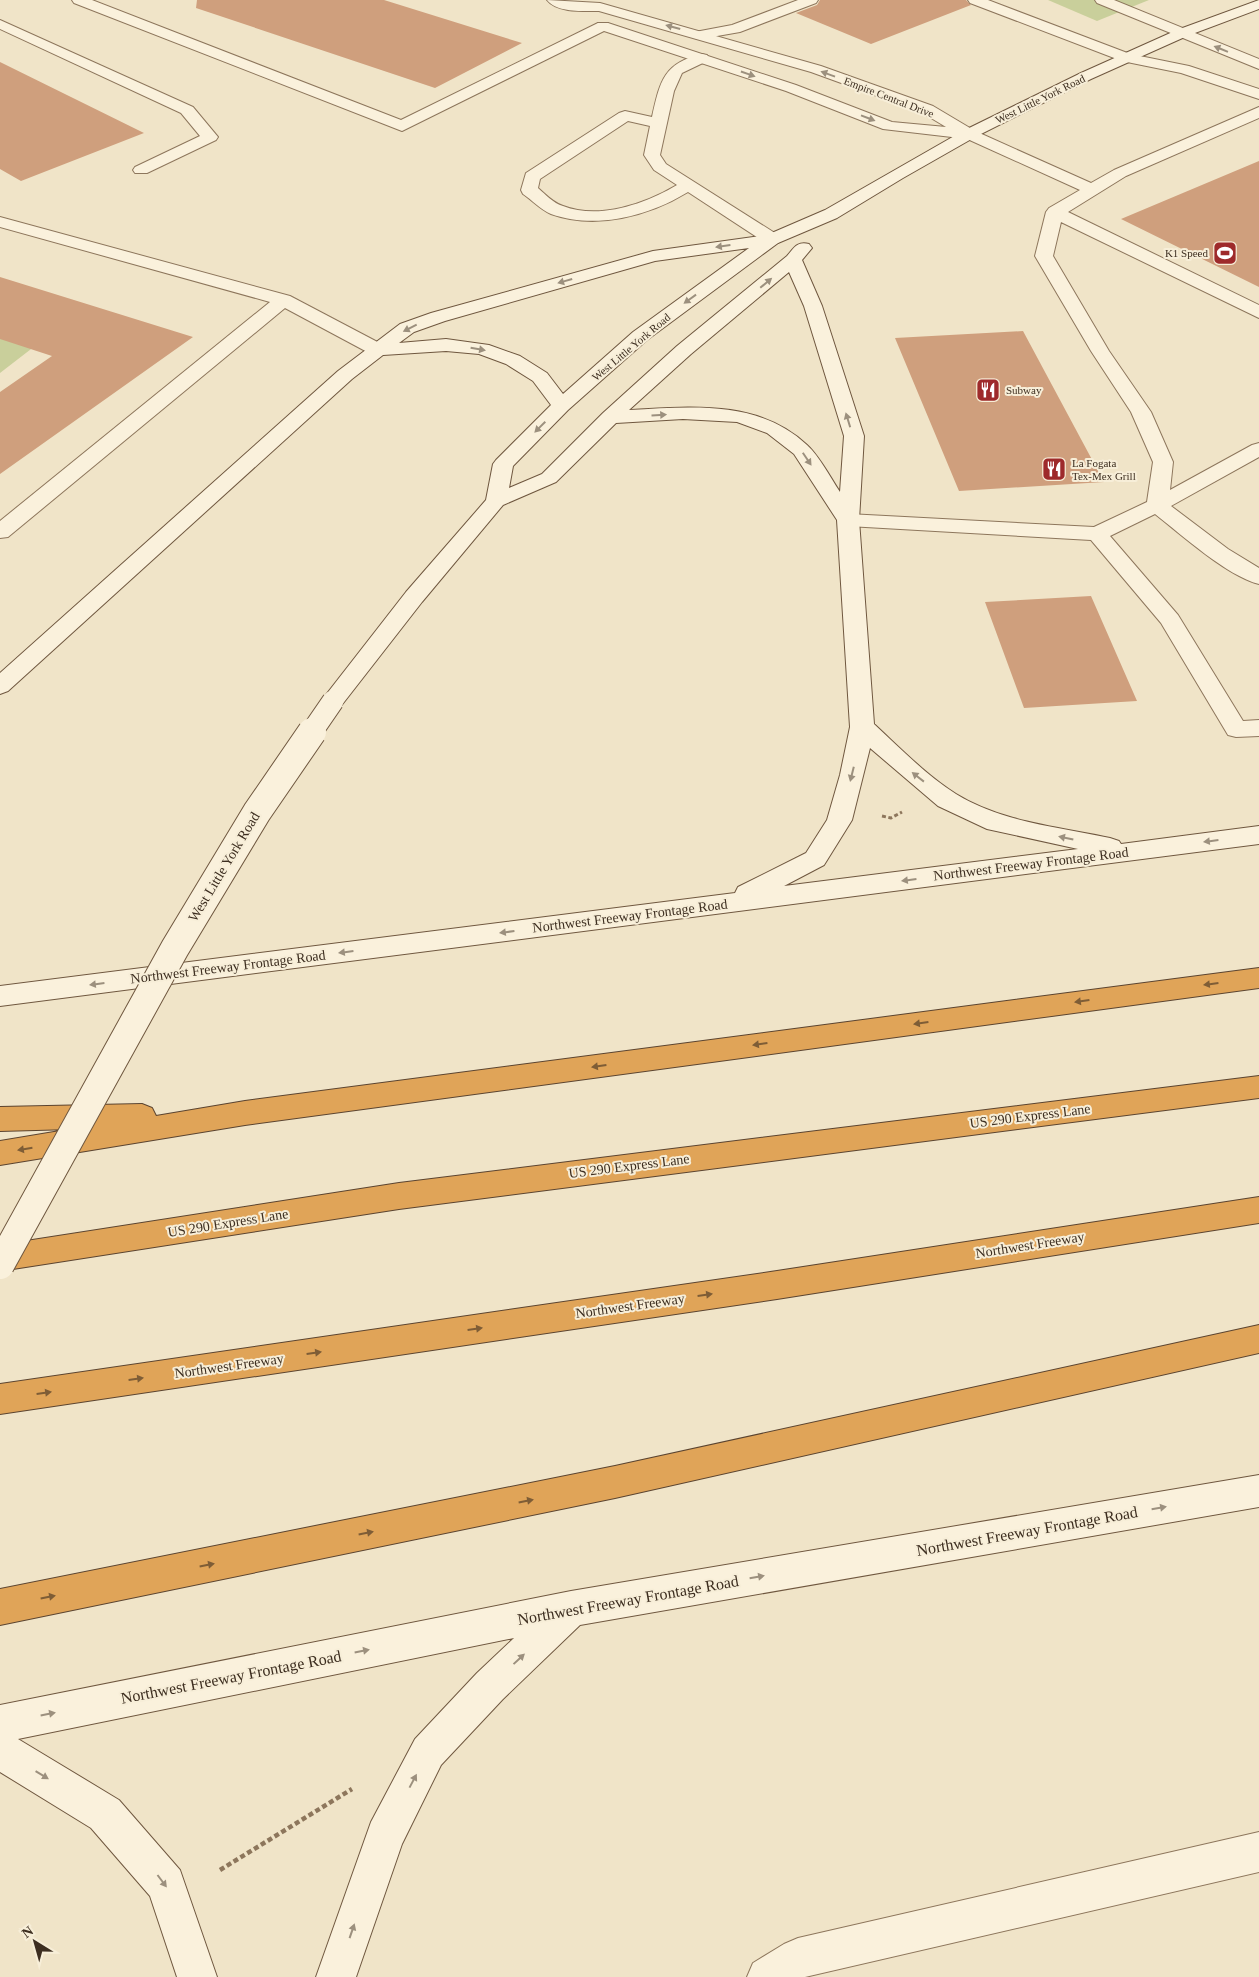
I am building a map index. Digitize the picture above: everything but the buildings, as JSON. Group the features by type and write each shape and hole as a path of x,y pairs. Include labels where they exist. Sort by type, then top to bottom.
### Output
{"highway":[{"path":"0,1153 246,1114 1259,978"},
{"name":"US 290 Express Lane","path":"0,1258 400,1196 1259,1087"},
{"path":"0,1120 246,1114"},
{"name":"Northwest Freeway","path":"0,1399 768,1286 1259,1210"},
{"path":"0,1607 616,1482 1259,1339"}],"main road":[{"path":"79,0 402,126 603,26"},
{"path":"700,35 734,29 811,0"},
{"path":"975,0 1080,42 1127,58 1184,69 1259,94"},
{"path":"1102,0 1259,64"},
{"name":"Empire Central Drive","path":"566,2 579,19 791,88 889,126 969,134"},
{"name":"Empire Central Drive","path":"566,2 600,7 816,69 927,109 969,134"},
{"name":"West Little York Road","path":"496,501 503,464 561,406 640,336 772,239 831,214 897,174 969,134 1182,33 1259,4"},
{"path":"0,24 187,110 210,137 141,170"},
{"path":"702,58 676,70 666,91 652,155 660,167 687,186 772,239"},
{"path":"1157,505 1163,462 1141,412 1100,352 1044,256 1055,212 1120,173 1259,112"},
{"path":"659,123 625,116 532,177 529,190 556,210 581,216 616,214 664,199 687,186"},
{"path":"969,134 1093,190"},
{"path":"1055,212 1259,312"},
{"name":"West Little York Road","path":"0,1265 175,948 257,812 333,700 414,597 496,501 549,478 610,417 684,350 793,260 831,214"},
{"path":"0,222 284,300 378,350 446,345 482,349 513,360 540,377 561,406"},
{"path":"0,686 345,375 407,328 448,314 653,256 772,239"},
{"path":"729,904 815,859 838,820 852,775 862,727 848,520 854,436 813,306 793,260"},
{"path":"0,532 284,300"},
{"path":"610,417 683,413 740,416 774,429 800,450 848,520"},
{"path":"848,520 1097,534 1157,505 1259,449"},
{"path":"1157,505 1220,554 1259,577"},
{"path":"1097,534 1170,620 1236,729 1259,728"},
{"path":"862,727 907,768 947,800 996,823 1131,851"},
{"name":"Northwest Freeway Frontage Road","path":"3,993 729,904 1259,835"},
{"name":"Northwest Freeway Frontage Road","path":"0,1724 571,1609 1259,1491"},
{"path":"336,1977 385,1836 428,1752 490,1686 571,1609"},
{"path":"0,1750 105,1814 136,1849 166,1884 197,1977"},
{"path":"767,1977 798,1958 1259,1852"}],"path":[{"path":"875,815 891,818 905,810"},
{"path":"220,1870 352,1789"}],"green space":[{"path":"1048,0 1149,0 1097,21"},
{"path":"0,338 35,346 0,373"}],"place":[{"name":"K1 Speed","path":"1225,253"},
{"name":"Subway","path":"988,390"},
{"name":"La Fogata Tex-Mex Grill","path":"1054,469"}]}
